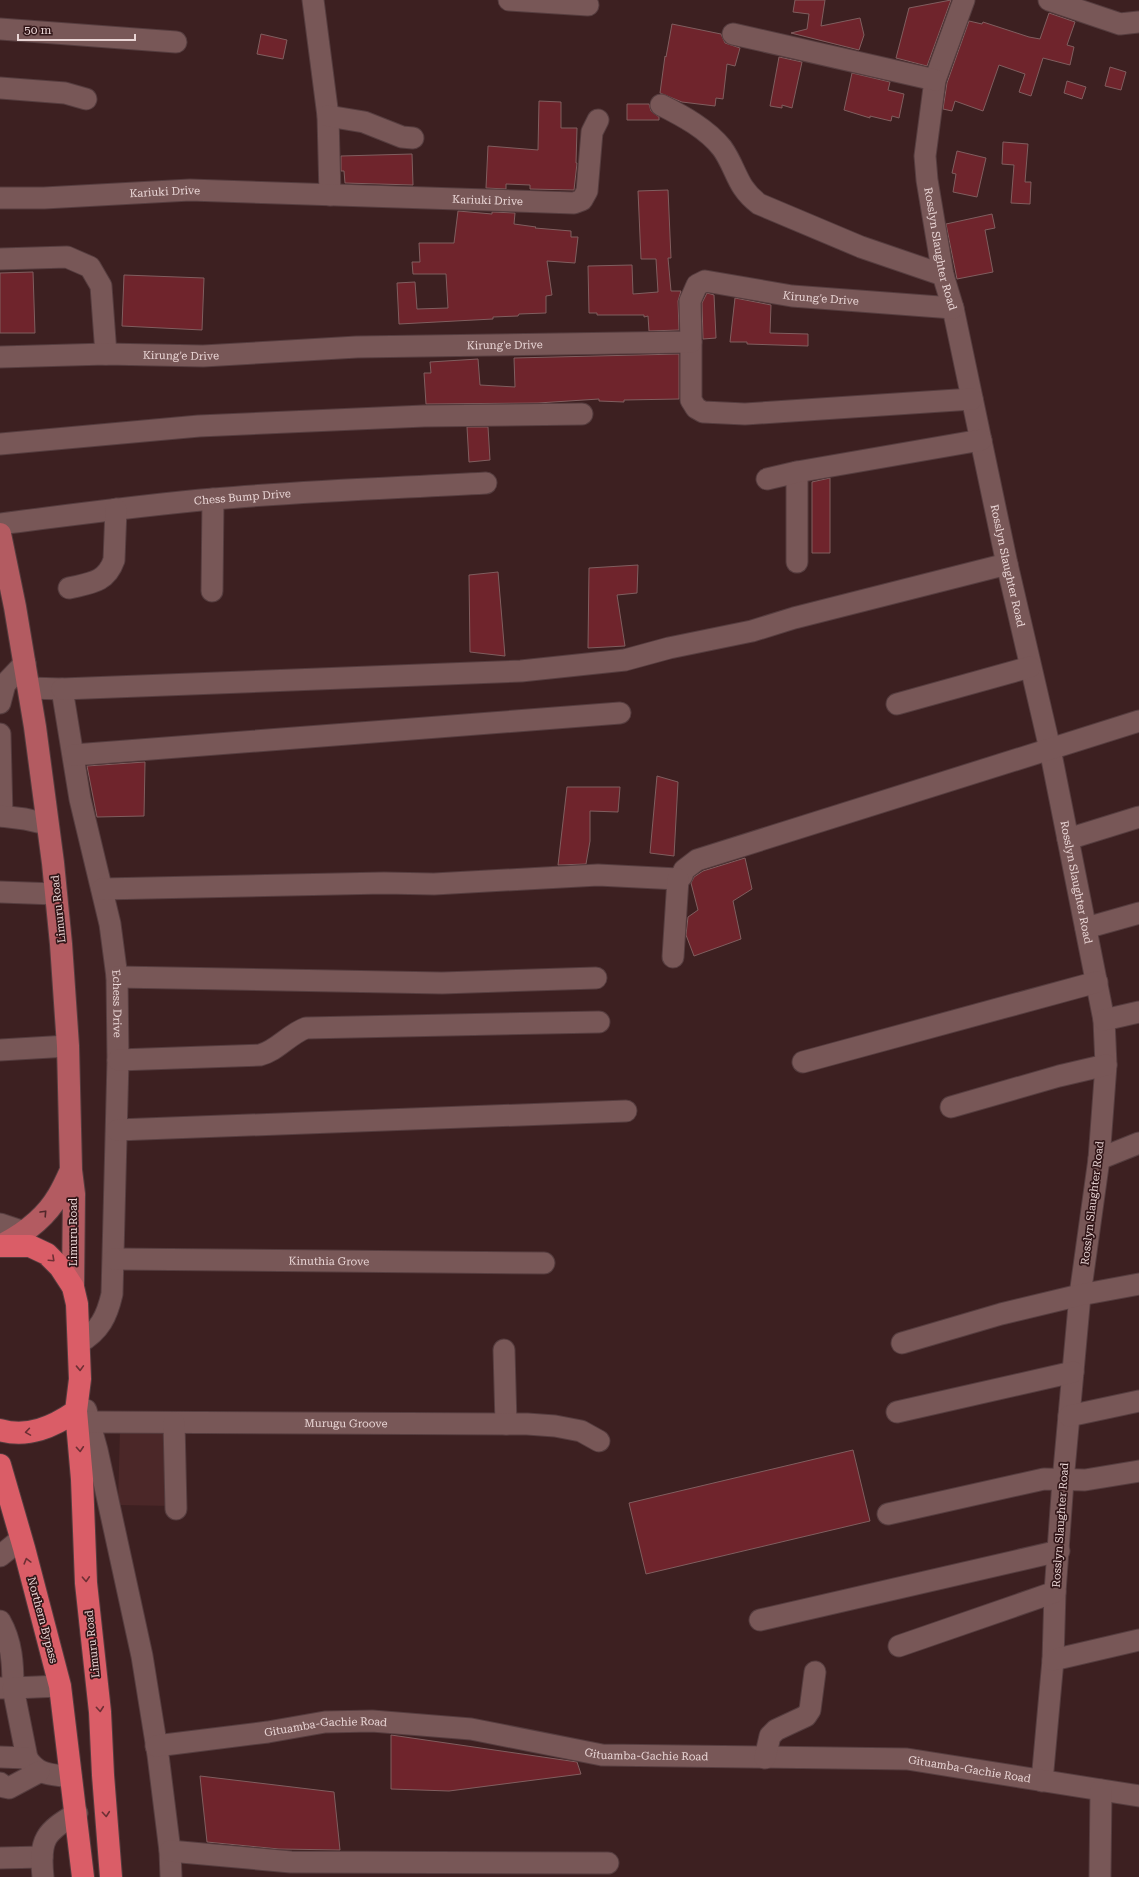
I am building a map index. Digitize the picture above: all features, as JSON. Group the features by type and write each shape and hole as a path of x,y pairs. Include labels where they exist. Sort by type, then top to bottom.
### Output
{"highway":[{"path":"0,1430 12,1433 29,1432 83,1416 80,1390 77,1304 73,1287 60,1267 47,1254 30,1246 1,1239"},
{"name":"Limuru Road","path":"83,1416 82,1479 86,1583 100,1712 103,1775 112,1877"},
{"name":"Northern Bypass","path":"0,1465 60,1686 71,1777"},
{"path":"71,1777 77,1813 83,1877"}],"main road":[{"name":"Limuru Road","path":"0,534 29,688 56,894 61,944 68,1046 70,1170 74,1194 73,1287"},
{"path":"1,1239 24,1232 42,1215 58,1197 70,1170"}],"street":[{"path":"313,0 328,116 330,195"},
{"path":"508,0 588,5"},
{"name":"Rosslyn Slaughter Road","path":"964,0 935,80 925,156 927,180 943,275 953,308 1007,564 1050,749 1104,1020 1106,1065 1099,1159 1080,1295 1063,1481 1055,1592 1053,1660 1042,1781"},
{"path":"1049,0 1120,24 1139,22"},
{"path":"0,29 176,42"},
{"path":"733,34 935,80"},
{"path":"0,88 65,93 86,99"},
{"path":"662,105 684,117 711,136 730,162 740,186 759,204 861,247 943,275"},
{"path":"328,116 364,122 402,137 413,138"},
{"name":"Kariuki Drive","path":"0,198 44,198 190,190 300,192 330,195 574,203 582,200 587,191 592,132 598,120"},
{"path":"0,259 67,257 90,267 101,286 106,354"},
{"name":"Kirung'e Drive","path":"0,357 106,354 203,356 357,347 691,342 690,301 697,285 704,281 792,296 953,308"},
{"path":"691,342 691,400 696,408 703,412 745,414 972,399"},
{"path":"0,444 199,426 416,416 582,414"},
{"path":"767,479 797,472 981,440"},
{"path":"797,472 797,562"},
{"name":"Chess Bump Drive","path":"0,524 116,509 213,499 290,493 486,483"},
{"path":"212,591 213,499"},
{"path":"69,588 98,581 107,575 114,560 116,509"},
{"path":"29,688 62,689 521,671 625,660 752,631 794,618 1007,564"},
{"path":"0,703 5,684 25,663"},
{"path":"897,704 1030,667"},
{"name":"Echess Drive","path":"62,689 80,799 110,924 117,977 117,1130 112,1294 108,1312 100,1327 89,1338 79,1343"},
{"path":"74,755 620,712"},
{"path":"673,957 678,879 682,876 684,870 697,860 1139,721"},
{"path":"0,743 1,816 47,824"},
{"path":"1068,839 1139,817"},
{"path":"102,889 376,883 434,884 598,875 678,879"},
{"path":"0,892 56,894"},
{"path":"1086,928 1139,912"},
{"path":"117,977 442,983 596,978"},
{"path":"803,1062 1097,982"},
{"path":"1104,1020 1139,1012"},
{"path":"118,1060 260,1055 268,1053 296,1032 306,1028 599,1022"},
{"path":"0,1050 68,1046"},
{"path":"952,1107 1059,1076 1106,1065"},
{"path":"117,1130 626,1112"},
{"path":"1099,1159 1139,1143"},
{"name":"Kinuthia Grove","path":"114,1259 544,1263"},
{"path":"902,1343 1001,1314 1032,1308 1080,1295 1139,1284"},
{"path":"504,1350 506,1424"},
{"path":"898,1412 1074,1372"},
{"path":"1069,1416 1139,1401"},
{"path":"83,1416 97,1450 142,1656 170,1851 171,1877"},
{"name":"Murugu Groove","path":"83,1416 174,1423 506,1424 555,1426 581,1431 600,1441"},
{"path":"174,1423 176,1509"},
{"path":"888,1514 1044,1479 1063,1481 1085,1480 1139,1471"},
{"path":"0,1556 21,1539"},
{"path":"760,1620 1059,1551"},
{"path":"899,1646 1055,1592"},
{"path":"0,1621 7,1634 13,1662 7,1688 33,1765"},
{"path":"1053,1660 1139,1640"},
{"path":"765,1758 770,1736 776,1730 806,1716 810,1710 814,1672"},
{"path":"7,1688 60,1686"},
{"name":"Gituamba-Gachie Road","path":"156,1746 268,1732 325,1722 372,1721 471,1729 602,1755 907,1759 1139,1796"},
{"path":"0,1757 33,1765 71,1777"},
{"path":"0,1783 4,1787 9,1788 33,1765"},
{"path":"1100,1877 1101,1790"},
{"path":"0,1858 43,1867 42,1848 46,1836 58,1824 77,1813"},
{"path":"170,1851 291,1862 608,1863"}],"shaded area":[{"path":"120,1428 170,1432 172,1506 118,1505"}],"building":[{"path":"795,0 825,0 821,26 860,18 864,35 859,50 791,33 807,29 809,14 793,12"},
{"path":"951,0 927,66 896,58 909,8"},
{"path":"1049,13 1075,22 1067,45 1074,47 1070,65 1043,58 1031,96 1019,92 1025,74 999,65 983,111 955,101 952,111 943,109 947,83 969,21 982,24 983,22 1029,37 1040,39"},
{"path":"672,24 721,34 725,43 740,48 735,66 727,64 723,99 716,98 715,106 682,102 660,93 665,56 666,57"},
{"path":"261,34 287,40 283,59 257,54"},
{"path":"779,57 802,62 792,108 782,105 782,108 770,106"},
{"path":"1110,67 1126,72 1121,90 1105,86"},
{"path":"852,73 890,82 888,90 904,94 899,118 892,116 891,121 870,116 870,118 844,110"},
{"path":"1067,81 1086,87 1082,99 1064,93"},
{"path":"539,101 561,102 561,128 577,128 577,163 574,190 530,189 530,185 506,184 506,189 486,188 488,146 538,150"},
{"path":"627,104 649,104 651,111 659,117 659,120 627,120"},
{"path":"1003,142 1028,144 1025,182 1031,182 1030,204 1011,203 1014,165 1002,164"},
{"path":"957,151 986,158 977,197 953,192 956,174 952,173"},
{"path":"412,154 413,185 345,183 344,171 341,171 341,156"},
{"path":"668,190 671,258 668,258 671,291 681,291 678,301 679,330 649,331 648,316 644,317 644,315 597,315 597,313 589,313 588,266 632,265 633,294 658,292 656,259 641,259 638,191"},
{"path":"458,211 492,214 492,212 515,213 514,224 536,227 535,228 571,231 571,237 578,237 575,263 547,261 552,295 546,296 546,313 519,314 518,316 493,317 493,319 399,324 397,283 415,282 417,309 448,308 446,274 413,274 412,262 420,262 419,243 454,243"},
{"path":"992,214 995,228 985,230 993,272 957,279 946,224"},
{"path":"33,272 35,333 0,333 0,273"},
{"path":"124,275 204,278 202,330 122,326"},
{"path":"707,293 714,295 716,338 703,339 702,303"},
{"path":"735,298 771,305 770,333 808,334 808,346 730,342"},
{"path":"679,354 679,399 624,400 624,402 599,401 599,399 538,403 426,404 424,373 431,373 430,362 478,359 480,385 515,387 514,358"},
{"path":"467,427 488,427 490,460 469,462"},
{"path":"830,478 830,553 812,553 812,482"},
{"path":"638,565 637,593 617,595 625,646 588,648 589,568"},
{"path":"498,572 505,656 470,652 469,575"},
{"path":"145,762 144,816 97,817 87,766"},
{"path":"657,776 678,782 674,856 650,853"},
{"path":"567,787 620,787 618,812 590,811 590,841 586,864 558,865"},
{"path":"745,858 752,889 733,901 741,939 694,956 686,935 688,917 698,910 691,883 694,877 703,871"},
{"path":"853,1450 870,1521 646,1574 629,1503"},
{"path":"391,1735 577,1762 581,1774 449,1791 391,1789"},
{"path":"200,1776 334,1792 340,1850 279,1849 207,1842"}]}
